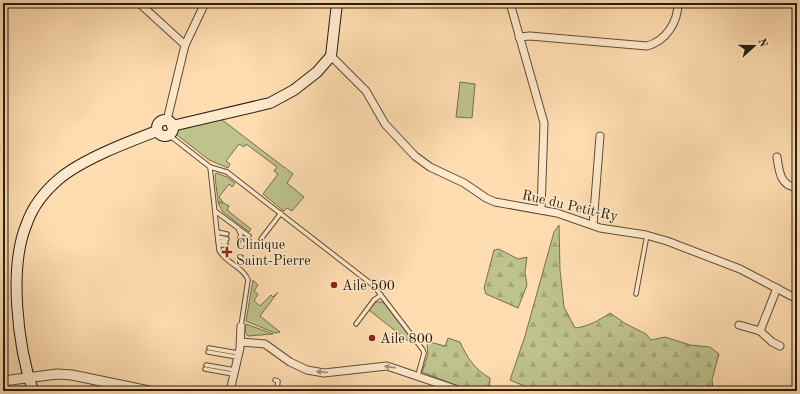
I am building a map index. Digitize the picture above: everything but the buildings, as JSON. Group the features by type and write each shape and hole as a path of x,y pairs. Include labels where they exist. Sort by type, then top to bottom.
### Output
{"main road":[{"path":"169,127 163,120 158,123 158,131 162,136 169,127 270,103 294,90 317,72 332,56 337,3"},
{"path":"33,391 28,377 21,340 17,298 20,248 30,217 43,195 68,173 109,152 158,131"}],"street":[{"path":"140,3 185,45"},
{"path":"169,127 185,45 204,3"},
{"path":"510,3 544,128 541,210"},
{"path":"519,37 530,36 647,46 659,41 670,29 676,18 678,3"},
{"name":"Rue du Petit-Ry","path":"332,56 366,91 385,124 415,156 430,167 464,183 486,198 495,202 541,210 600,228 647,235 683,247 740,270 797,299"},
{"path":"592,225 600,136"},
{"path":"777,157 782,180 787,184 797,187"},
{"path":"760,331 777,288"},
{"path":"739,325 760,331 772,342 780,346"},
{"path":"230,391 241,342 241,326"},
{"path":"241,342 265,344 286,359 307,370 324,373 387,366 418,375 461,391"},
{"path":"3,381 57,374 72,375 144,390"}],"lane":[{"path":"169,127 210,167 224,170 374,286 423,350 424,353 418,375"},
{"path":"210,167 218,243 222,256 246,275 248,280 241,326"},
{"path":"215,210 249,236"},
{"path":"261,238 281,213"},
{"path":"238,228 241,235 239,240"},
{"path":"217,232 228,234"},
{"path":"636,294 647,235"},
{"path":"218,243 226,244 218,243"},
{"path":"356,324 374,300 381,295"},
{"path":"208,350 238,355"},
{"path":"205,367 235,372"},
{"path":"276,380 278,382 277,391"}],"green space":[{"path":"460,82 475,84 472,118 456,117"},
{"path":"221,119 293,174 287,183 304,197 292,211 287,208 284,211 263,194 278,174 274,171 277,167 246,144 244,147 239,144 226,161 230,164 228,168 209,160 177,135 178,130"},
{"path":"216,173 227,177 235,183 232,187 229,184 219,197 223,202 218,202 215,176"},
{"path":"218,203 224,203 229,206 227,210 251,229 249,232 223,212"},
{"path":"559,225 560,270 564,307 575,328 593,323 610,313 626,324 646,334 651,340 665,337 690,345 710,347 719,354 712,379 713,391 536,391 510,380 525,336 554,232"},
{"path":"499,249 518,259 527,257 525,272 527,285 518,308 486,294 484,288 494,250"},
{"path":"253,280 258,285 254,291 258,294 254,301 260,306 271,295 273,297 278,292 260,316 280,332 275,333 246,321"},
{"path":"376,302 383,302 410,337 408,341 369,310"},
{"path":"246,324 273,334 248,336 245,332"},
{"path":"448,338 460,342 465,353 472,362 480,371 490,378 489,391 470,391 422,372 428,354 427,345 430,342 445,346"}],"place":[{"name":"Clinique Saint-Pierre","path":"227,252"},
{"name":"Aile 500","path":"334,285"},
{"name":"Aile 800","path":"372,338"}]}
